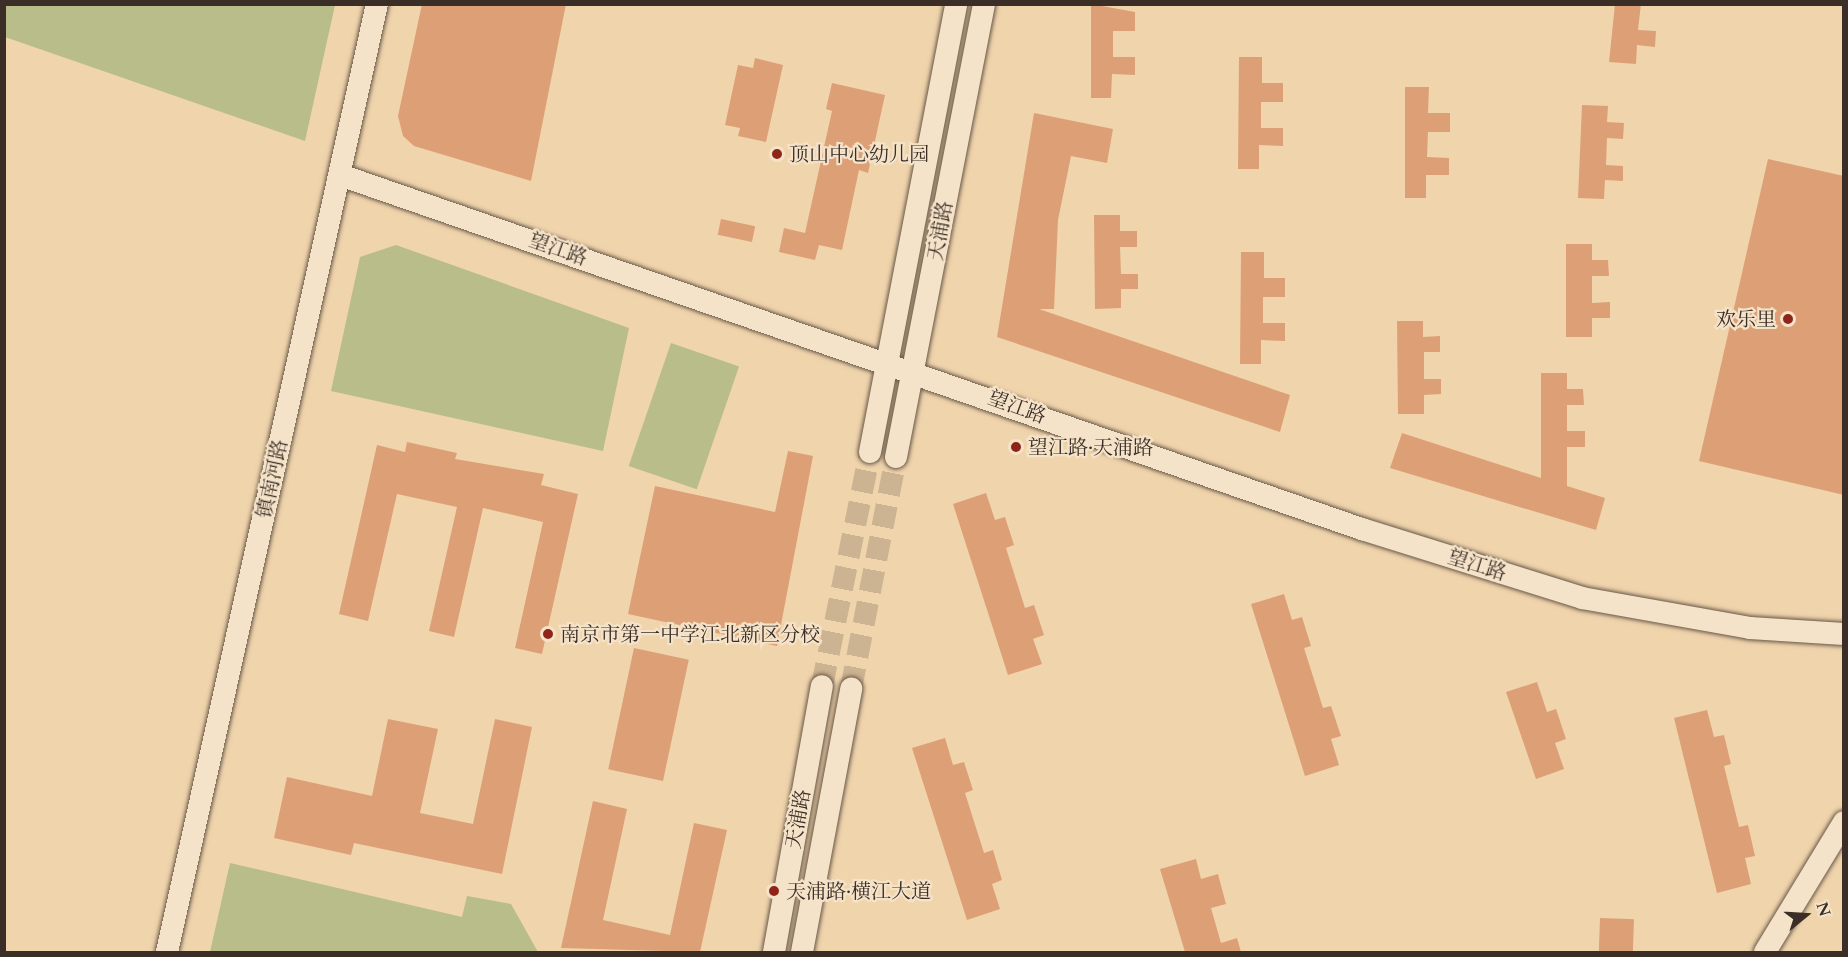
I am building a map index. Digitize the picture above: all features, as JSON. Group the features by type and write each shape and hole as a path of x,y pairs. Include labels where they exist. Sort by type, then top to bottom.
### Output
{"street":[{"name":"镇南河路","path":"166,952 377,4"},
{"name":"天浦路","path":"870,452 956,4"},
{"name":"天浦路","path":"896,458 915,370 984,4"},
{"name":"望江路","path":"339,175 915,370 1362,529 1582,598 1750,628 1844,634"},
{"name":"天浦路","path":"774,952 822,686"},
{"name":"天浦路","path":"802,952 851,689"},
{"path":"1765,952 1844,822"}],"green space":[{"path":"5,4 335,5 305,141 5,37"},
{"path":"396,245 629,328 603,451 331,391 360,257"},
{"path":"671,343 739,366 697,489 629,466"},
{"path":"230,863 462,917 467,896 511,904 538,952 210,952"}],"building":[{"path":"422,4 566,4 531,181 414,146 403,136 398,116"},
{"path":"1091,4 1135,12 1135,31 1113,31 1113,57 1135,57 1135,75 1112,74 1111,98 1091,98"},
{"path":"1615,4 1641,4 1638,30 1656,31 1655,47 1637,45 1636,64 1609,62"},
{"path":"1239,57 1262,57 1262,83 1283,83 1283,102 1261,102 1261,128 1283,128 1283,146 1259,145 1259,169 1238,169"},
{"path":"755,58 783,65 766,142 738,136 740,128 725,125 738,65 753,68"},
{"path":"832,83 885,95 868,173 859,170 842,250 819,245 815,260 779,252 784,228 805,233 832,111 826,109"},
{"path":"1405,87 1429,87 1428,113 1450,113 1450,132 1428,132 1427,157 1449,158 1449,175 1426,175 1426,198 1405,198"},
{"path":"1582,105 1608,106 1607,122 1624,123 1623,139 1607,138 1606,165 1623,166 1623,181 1605,180 1604,199 1578,198"},
{"path":"1034,113 1113,129 1107,163 1071,156 1058,220 1054,309 1039,309 1290,395 1280,432 997,337"},
{"name":"欢乐里","path":"1768,159 1844,176 1844,495 1699,461"},
{"path":"1094,215 1120,215 1120,231 1137,231 1137,247 1120,247 1121,274 1138,274 1138,289 1121,289 1121,308 1095,309"},
{"path":"721,219 755,226 752,242 718,235"},
{"path":"1566,244 1592,244 1592,260 1608,260 1609,276 1592,276 1592,303 1610,302 1610,318 1592,318 1592,337 1566,337"},
{"path":"1241,252 1264,252 1264,278 1285,278 1285,297 1263,297 1263,323 1285,323 1285,341 1261,340 1261,364 1240,364"},
{"path":"1397,321 1423,321 1423,337 1440,336 1440,352 1424,352 1424,379 1441,379 1441,394 1424,395 1424,414 1398,414"},
{"path":"1541,373 1567,373 1567,389 1583,389 1584,405 1567,405 1567,431 1585,431 1585,447 1567,447 1567,486 1605,498 1596,530 1390,468 1402,433 1541,478"},
{"path":"407,442 457,453 455,459 544,474 541,485 578,494 542,654 515,648 543,522 483,508 454,637 429,631 457,507 397,494 368,621 339,614 377,445 405,452"},
{"path":"788,451 813,456 777,646 628,614 655,486 775,512"},
{"path":"986,493 995,520 1005,517 1014,545 1006,548 1025,608 1034,605 1044,635 1033,639 1042,664 1008,675 953,504"},
{"path":"1284,594 1292,620 1302,617 1311,646 1304,648 1323,708 1331,706 1341,736 1331,739 1339,765 1305,776 1251,604"},
{"path":"634,648 689,660 663,781 608,769"},
{"path":"1537,682 1547,712 1556,709 1566,739 1555,743 1564,769 1536,779 1506,692"},
{"path":"1707,710 1714,737 1724,735 1731,764 1724,766 1739,827 1748,825 1755,856 1745,858 1751,884 1717,893 1674,718"},
{"path":"388,719 438,729 420,813 473,824 495,719 532,727 502,874 354,843 351,855 274,838 287,777 372,796"},
{"path":"945,738 953,765 964,762 973,790 965,793 984,853 993,850 1002,880 992,884 1000,909 967,920 912,748"},
{"path":"593,801 627,809 603,920 670,935 694,823 727,830 700,952 561,948"},
{"path":"1196,859 1201,879 1218,874 1226,904 1211,908 1221,943 1237,938 1241,952 1185,952 1160,869"},
{"path":"1600,918 1634,919 1633,952 1599,952"}],"tunnel":[{"path":"822,686 870,452"},
{"path":"851,689 896,457"}],"place":[{"name":"顶山中心幼儿园","path":"777,154"},
{"name":"欢乐里","path":"1788,319"},
{"name":"望江路·天浦路","path":"1016,447"},
{"name":"南京市第一中学江北新区分校","path":"548,634"},
{"name":"天浦路·横江大道","path":"774,891"}]}
